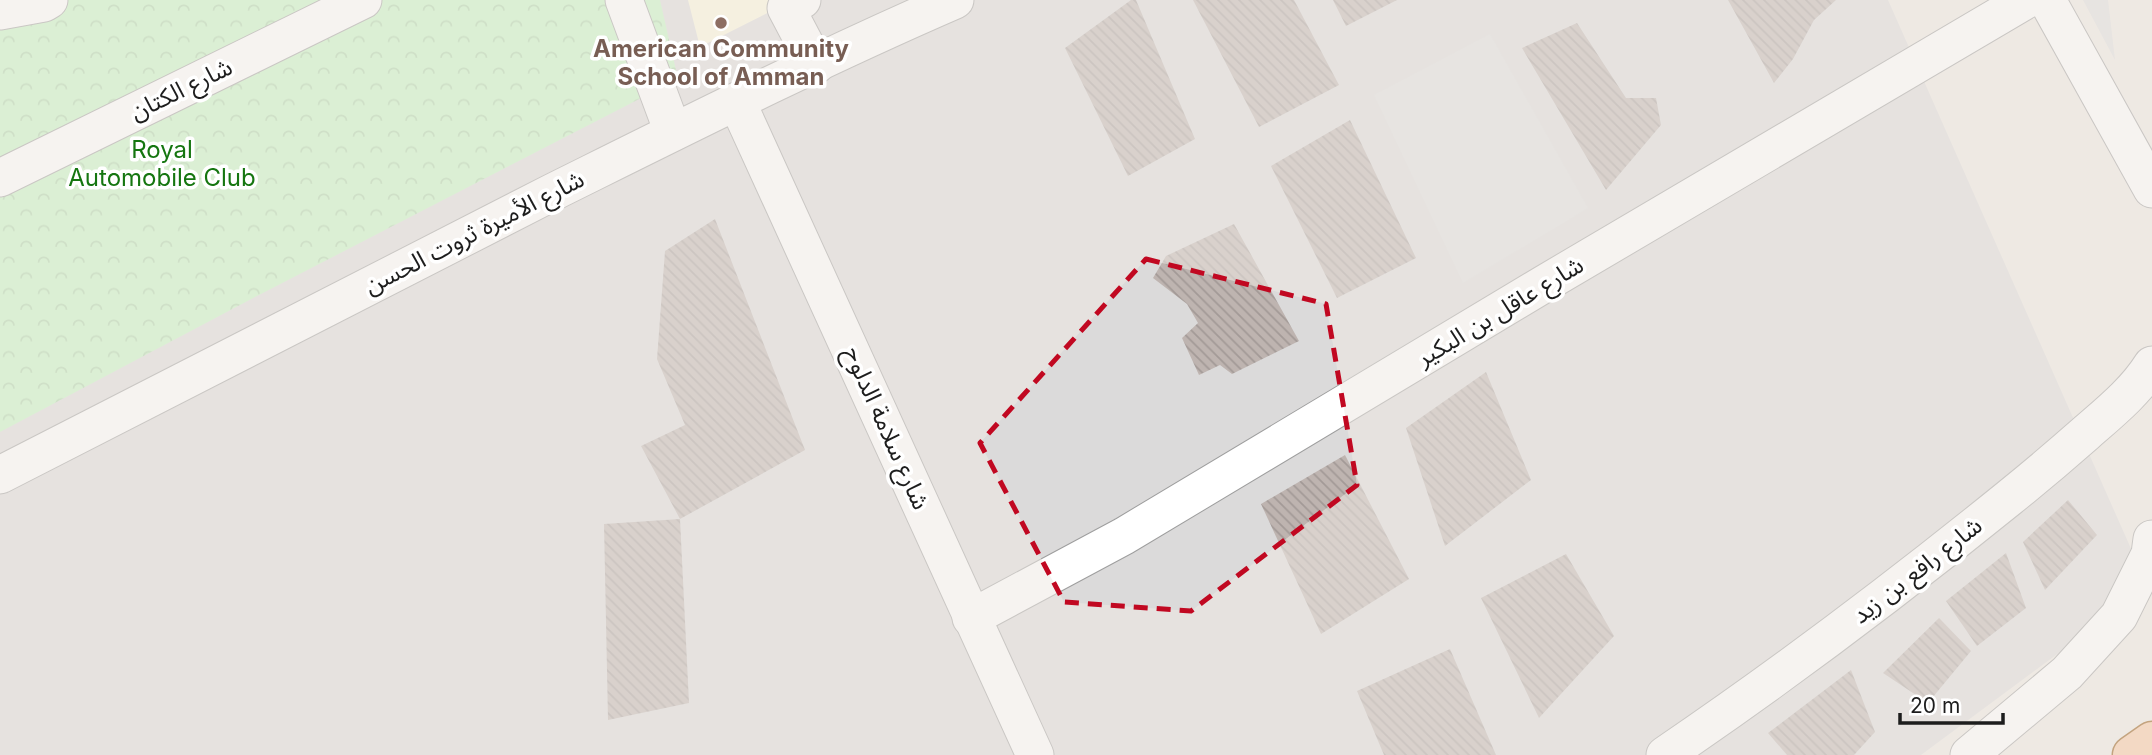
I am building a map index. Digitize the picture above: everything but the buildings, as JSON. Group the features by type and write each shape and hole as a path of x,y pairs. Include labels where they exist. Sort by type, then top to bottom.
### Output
{"main road":[{"path":"2132,755 2152,741"}],"street":[{"path":"0,11 48,0"},
{"name":"شارع الكتان","path":"0,178 363,0"},
{"path":"624,0 673,132"},
{"path":"802,0 786,8 816,65"},
{"name":"شارع الأميرة ثروت الحسن","path":"0,475 304,316 673,132 955,0"},
{"name":"شارع عاقل بن البكير","path":"971,618 1124,536 2026,0"},
{"path":"2047,0 2152,189"},
{"name":"شارع سلامة الدلوح","path":"737,102 1035,755"},
{"name":"شارع رافع بن زيد","path":"1665,755 1758,692 1910,578 2110,412 2143,380 2152,365"},
{"path":"1969,755 2067,673 2119,616 2150,554 2152,539"}],"highlighted area":[{"path":"1146,259 1326,304 1357,485 1191,611 1064,602 980,443"}],"shaded area":[{"path":"0,0 1888,0 2148,587 1921,755 0,755"},
{"name":"American Community School of Amman","path":"688,0 793,0 700,47"},
{"path":"2083,0 2108,0 2115,60"},
{"path":"1490,34 1588,208 1463,283 1374,95"}],"green space":[{"name":"Royal Automobile Club","path":"0,0 660,0 678,79 0,432"}],"place":[{"name":"American Community School of Amman","path":"721,23"}]}
